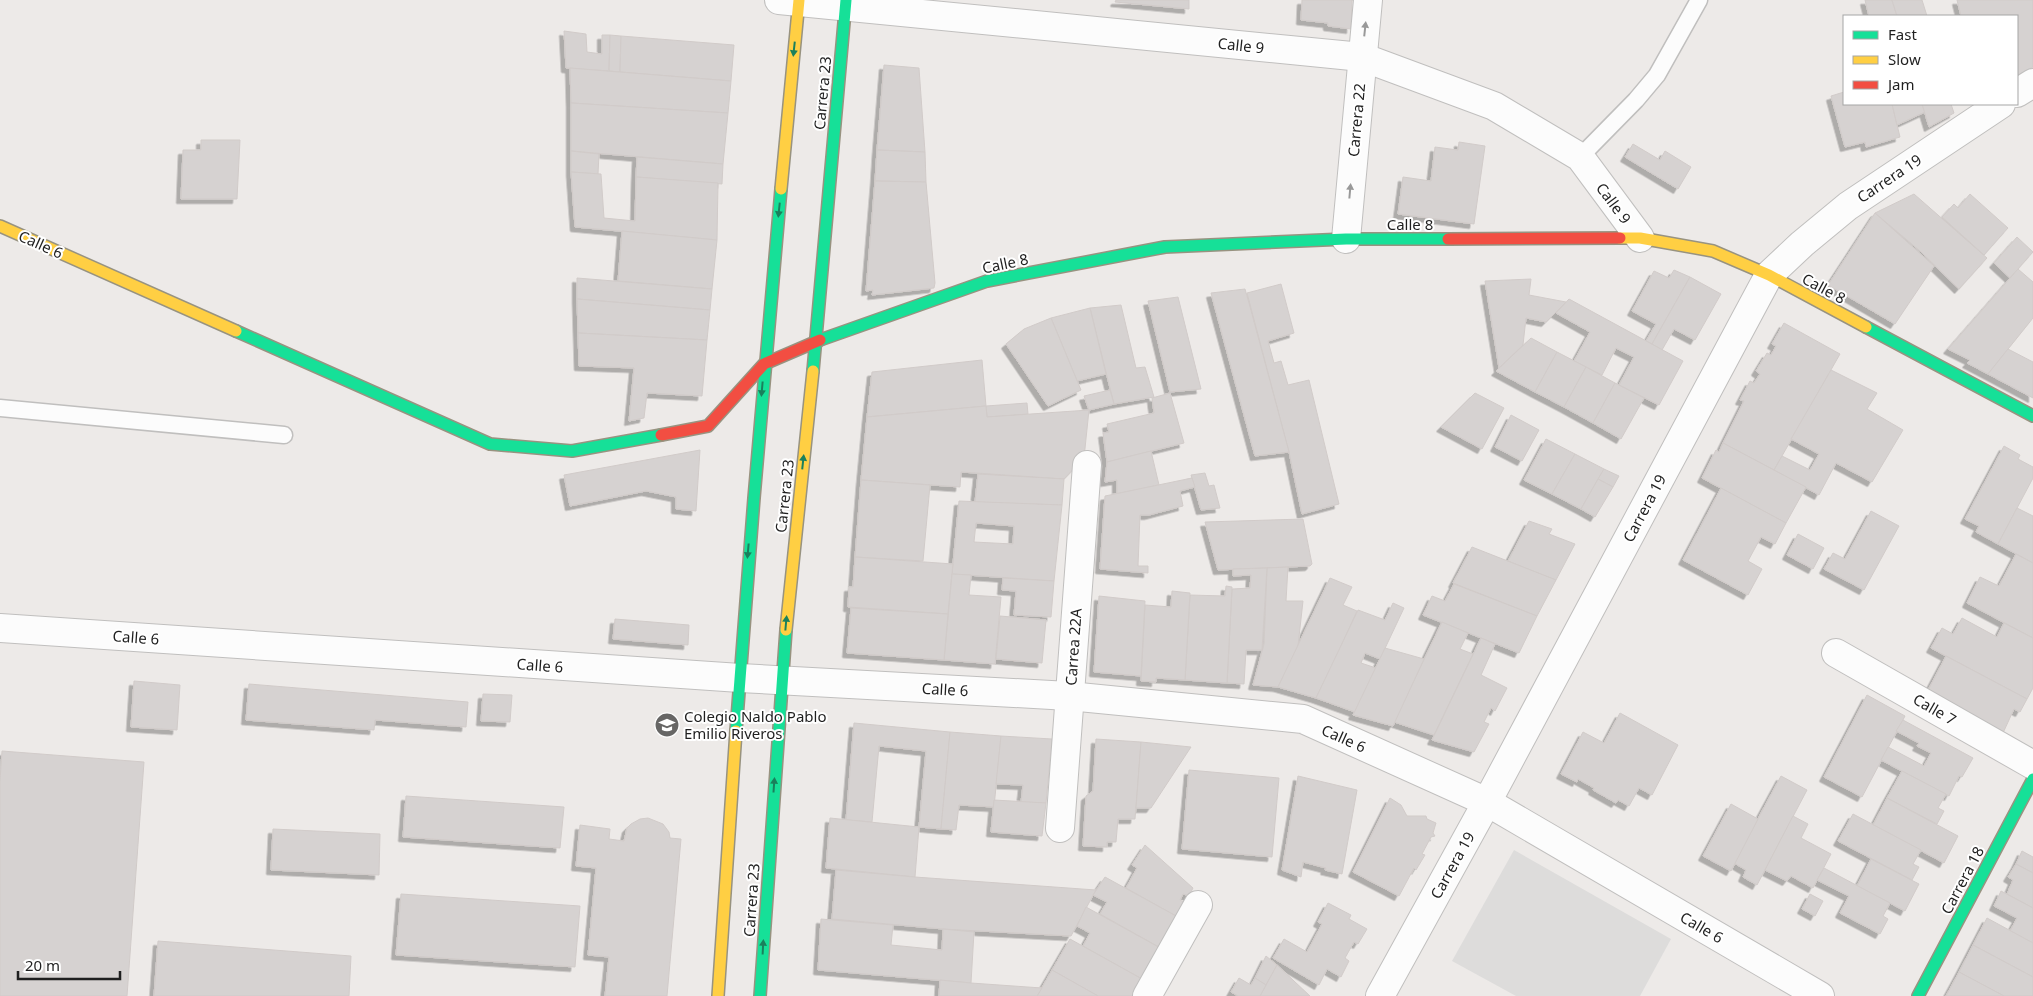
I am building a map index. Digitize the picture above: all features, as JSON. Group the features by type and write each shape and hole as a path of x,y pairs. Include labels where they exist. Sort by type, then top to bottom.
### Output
{"street":[{"name":"Carrera 22","path":"1346,240 1368,0"},
{"name":"Calle 9","path":"792,1 845,3 1362,57 1494,106 1580,157 1640,238"},
{"name":"Carrera 23","path":"718,996 745,592 792,1"},
{"name":"Carrera 23","path":"760,996 789,594 816,341 845,3"},
{"path":"2018,92 2033,83"},
{"name":"Carrera 19","path":"1380,996 1487,802 1769,275 1802,244 1848,206 2000,105"},
{"name":"Calle 6","path":"0,226 490,444 572,451 708,426 764,364"},
{"name":"Calle 8","path":"764,364 816,341 987,281 1165,247 1346,240 1640,238 1714,251 1769,275 2033,416"},
{"name":"Carrea 22A","path":"1060,828 1087,465"},
{"name":"Calle 6","path":"0,628 740,678 1069,696 1303,719 1487,802 1820,996"},
{"name":"Calle 7","path":"1836,653 2033,765"},
{"name":"Carrera 18","path":"1918,996 2033,778"},
{"path":"1147,996 1198,905"}],"lane":[{"path":"1580,157 1657,76 1699,0"},
{"path":"0,408 284,435"}],"shaded area":[{"path":"1514,850 1671,939 1640,996 1516,996 1452,961"}],"building":[{"path":"1116,0 1189,0 1189,9 1115,2"},
{"path":"1302,0 1352,0 1351,29 1328,26 1328,23 1301,20"},
{"path":"1865,0 1892,0 1897,15 1869,15"},
{"path":"1892,0 1922,0 1927,15 1897,15"},
{"path":"1957,0 2033,0 2033,67 2018,75 2018,15 1961,15"},
{"path":"564,31 586,34 587,52 602,54 602,35 610,35 609,71 566,68"},
{"path":"610,35 621,36 620,72 609,71"},
{"path":"621,36 734,45 731,81 620,72"},
{"path":"884,65 919,68 925,152 877,150"},
{"path":"570,68 731,81 728,113 571,103"},
{"path":"1843,92 1843,105 1892,105 1900,137 1866,147 1865,142 1845,147 1831,96"},
{"path":"571,103 728,113 723,164 571,151"},
{"path":"1892,105 1922,105 1925,112 1897,125"},
{"path":"1922,105 1951,105 1954,113 1929,127"},
{"path":"201,140 240,140 237,199 181,199 183,150 201,150"},
{"path":"1459,142 1485,146 1474,224 1398,214 1403,177 1431,181 1435,147 1458,150"},
{"path":"1633,144 1660,160 1665,151 1691,167 1678,189 1625,157"},
{"path":"877,150 925,152 926,182 875,181"},
{"path":"571,151 599,154 598,174 571,172"},
{"path":"637,157 723,164 722,184 636,177"},
{"path":"571,172 601,174 604,218 635,221 636,177 718,183 717,240 575,227"},
{"path":"875,181 926,182 934,288 872,295 873,290 866,291"},
{"path":"1914,194 1987,258 1959,289 1920,251 1875,213"},
{"path":"1970,194 2008,228 1984,255 1942,217 1954,204 1958,208"},
{"path":"1875,213 1934,266 1895,324 1828,285"},
{"path":"622,231 717,240 712,289 618,281"},
{"path":"2017,237 2033,252 2010,278 1994,263"},
{"path":"2018,269 2033,282 2033,318 1988,374 1967,363 1970,360 1948,349"},
{"path":"1674,270 1690,277 1652,344 1646,341 1656,324 1632,311 1654,271 1669,278"},
{"path":"1690,277 1721,294 1695,340 1674,329 1662,350 1652,344"},
{"path":"577,278 712,289 710,310 577,299"},
{"path":"1531,279 1529,295 1566,302 1546,322 1526,318 1523,345 1499,368 1485,281"},
{"path":"1281,284 1294,333 1268,341 1274,363 1281,361 1288,385 1309,380 1339,504 1302,514 1289,452 1247,293"},
{"path":"1245,289 1289,452 1255,456 1211,293"},
{"path":"1178,297 1201,389 1170,392 1148,301"},
{"path":"577,299 710,310 707,340 578,333"},
{"path":"1569,299 1683,361 1659,405 1619,385 1634,357 1616,348 1602,375 1574,361 1590,332 1556,313"},
{"path":"1121,305 1136,368 1145,367 1154,397 1114,404 1090,308"},
{"path":"1090,308 1106,374 1077,381 1051,318"},
{"path":"1051,318 1081,390 1048,406 1006,344 1024,329"},
{"path":"1784,323 1840,354 1774,470 1723,443 1744,401 1740,400 1750,381 1754,383 1760,374 1756,371 1767,353 1771,355 1776,346 1772,344"},
{"path":"578,333 707,340 702,396 647,393 644,418 629,421 634,368 579,366"},
{"path":"1531,338 1557,352 1535,392 1496,371"},
{"path":"2008,349 2033,362 2033,398 1988,374"},
{"path":"1557,352 1586,367 1564,407 1535,392"},
{"path":"982,360 986,406 867,417 872,372"},
{"path":"1586,367 1615,383 1593,423 1564,407"},
{"path":"1831,370 1877,393 1867,409 1903,430 1872,482 1836,463 1819,495 1774,470 1782,456 1810,470 1819,454 1791,439"},
{"path":"1615,383 1644,398 1621,439 1593,423"},
{"path":"1110,390 1114,404 1089,410 1084,396"},
{"path":"1170,393 1184,443 1107,462 1103,433 1109,432 1107,424 1154,413 1152,398"},
{"path":"1475,393 1504,408 1482,449 1441,427"},
{"path":"1027,403 1028,414 987,417 986,406"},
{"path":"986,406 987,417 1089,410 1084,458 1064,479 961,472 960,487 861,480 867,417"},
{"path":"1511,415 1539,430 1522,461 1495,447"},
{"path":"1546,439 1575,454 1552,494 1524,480"},
{"path":"1723,443 1806,487 1786,523 1702,478 1716,450 1719,452"},
{"path":"2004,446 2020,455 2018,459 2033,467 2033,478 1998,544 1976,532 1979,526 1965,519"},
{"path":"700,450 696,511 676,509 676,497 646,491 570,506 564,475"},
{"path":"1151,451 1159,485 1117,494 1117,480 1105,482 1107,462"},
{"path":"1575,454 1604,469 1581,509 1552,494"},
{"path":"1604,469 1619,476 1613,487 1598,479"},
{"path":"1205,473 1209,486 1214,485 1220,508 1201,510 1191,475"},
{"path":"978,474 1064,479 1062,505 975,502"},
{"path":"1192,478 1195,487 1180,491 1183,506 1149,515 1140,515 1138,566 1148,566 1148,573 1100,569 1105,496"},
{"path":"1598,479 1613,487 1595,517 1581,509"},
{"path":"861,480 930,485 923,561 855,557"},
{"path":"1721,488 1786,523 1775,544 1761,537 1748,561 1762,569 1748,595 1683,560"},
{"path":"959,501 1062,505 1054,581 952,574","holes":["976,523 1014,526 1013,544 974,542"]},
{"path":"2017,508 2033,516 2033,563 1998,544"},
{"path":"1871,511 1899,526 1864,590 1824,569 1833,553 1845,559"},
{"path":"1303,519 1312,564 1310,566 1218,570 1205,522"},
{"path":"1529,521 1552,529 1549,534 1575,544 1556,580 1508,561"},
{"path":"1798,534 1824,548 1813,569 1787,555"},
{"path":"1472,547 1556,580 1537,616 1453,583"},
{"path":"2016,554 2033,563 2033,638 1967,603 1980,577 1999,586"},
{"path":"855,557 953,564 948,614 848,607 849,587 853,587"},
{"path":"1288,567 1286,601 1303,601 1299,646 1278,687 1253,685 1264,644 1267,568"},
{"path":"1267,568 1262,650 1246,650 1244,684 1227,683 1232,589 1250,588 1251,575 1233,576 1233,569"},
{"path":"952,574 971,575 969,595 1001,597 995,664 944,660"},
{"path":"1003,578 1054,581 1051,617 1014,615 1016,591 1002,590"},
{"path":"1330,578 1352,587 1343,605 1357,611 1316,698 1278,687"},
{"path":"1454,584 1537,616 1519,653 1423,615 1432,596 1445,601"},
{"path":"1226,586 1232,587 1227,683 1185,680 1190,595 1225,596"},
{"path":"1172,591 1190,593 1185,680 1156,678 1156,682 1141,681 1145,605 1171,607"},
{"path":"1099,596 1145,601 1141,676 1094,672"},
{"path":"1393,603 1404,608 1380,659 1365,653 1361,663 1376,668 1355,712 1316,698 1358,610 1385,620"},
{"path":"851,608 948,614 944,660 847,653"},
{"path":"1000,616 1046,620 1042,663 996,659"},
{"path":"1962,618 1997,637 2004,623 2033,638 2033,688 2027,699 1931,648 1942,628 1953,634"},
{"path":"615,619 689,625 688,645 613,639"},
{"path":"1442,622 1468,633 1460,649 1473,654 1434,735 1394,722"},
{"path":"1481,638 1495,644 1481,675 1507,688 1495,711 1491,708 1484,722 1489,724 1474,752 1432,740"},
{"path":"1385,648 1424,659 1393,726 1353,715"},
{"path":"1946,656 2027,699 2020,712 2014,709 2003,733 1927,692"},
{"path":"134,681 180,685 177,730 131,727"},
{"path":"249,684 468,702 466,727 375,720 374,730 246,720"},
{"path":"483,694 512,695 510,722 481,721"},
{"path":"1867,695 1905,716 1862,797 1824,777"},
{"path":"1620,713 1678,745 1652,795 1639,788 1629,806 1618,800 1616,803 1578,779 1577,782 1561,774 1583,732 1604,743"},
{"path":"1903,720 1973,758 1962,777 1959,776 1949,796 1881,760 1888,747 1924,766 1931,753 1917,746 1919,743 1896,731"},
{"path":"854,723 950,732 941,829 919,827 926,751 879,746 872,822 846,820"},
{"path":"950,732 1001,736 994,807 959,805 956,830 941,829"},
{"path":"1001,736 1052,739 1046,803 1021,802 1023,785 996,784"},
{"path":"1096,739 1141,742 1135,819 1118,819 1116,842 1107,842 1107,847 1083,846 1086,796 1093,791"},
{"path":"1141,742 1191,747 1151,808 1136,808"},
{"path":"2,751 144,762 127,996 0,996 0,781"},
{"path":"1189,770 1279,778 1272,857 1182,849"},
{"path":"1902,771 1946,794 1938,808 1944,811 1937,824 1887,798"},
{"path":"1298,776 1357,790 1342,874 1303,862 1301,877 1282,870"},
{"path":"1781,776 1807,790 1757,885 1743,877 1746,870 1734,863"},
{"path":"406,796 564,807 560,848 403,837"},
{"path":"1390,798 1401,805 1407,816 1426,816 1427,819 1436,823 1433,833 1435,836 1431,837 1422,854 1425,855 1416,870 1414,868 1399,896 1353,872"},
{"path":"1887,798 1958,836 1944,863 1873,825"},
{"path":"994,800 1046,803 1042,836 991,832"},
{"path":"1731,804 1758,819 1731,871 1703,856"},
{"path":"1853,814 1921,850 1913,864 1919,867 1912,880 1838,841"},
{"path":"1793,816 1808,824 1801,838 1831,854 1813,888 1791,876 1787,881 1765,870"},
{"path":"648,818 663,824 669,832 670,838 681,839 667,996 605,996 609,957 588,955 596,868 576,866 580,825 610,829 609,839 624,841 627,828 631,824 640,819"},
{"path":"830,818 919,827 915,877 826,868"},
{"path":"273,829 380,834 379,875 271,870"},
{"path":"1145,845 1193,888 1189,896 1183,894 1180,900 1189,905 1181,919 1126,888 1137,868 1132,865"},
{"path":"2022,851 2033,857 2033,873 2016,864"},
{"path":"1871,859 1919,884 1905,911 1857,886"},
{"path":"2016,864 2033,873 2033,908 2007,894 2013,880 2008,877"},
{"path":"1824,868 1890,903 1883,916 1888,919 1880,934 1840,913 1849,896 1817,880"},
{"path":"836,870 1096,890 1071,936 943,929 832,919"},
{"path":"1105,877 1178,917 1164,950 1100,914 1107,902 1093,895"},
{"path":"2001,891 2033,908 2033,943 2010,931 2017,918 1994,906"},
{"path":"401,894 580,906 575,967 396,955"},
{"path":"1810,894 1823,901 1815,916 1802,909"},
{"path":"1328,903 1351,915 1349,919 1367,929 1358,944 1354,942 1345,958 1349,961 1341,977 1327,969 1319,985 1273,958 1284,939 1307,952 1322,924 1318,922"},
{"path":"1086,907 1164,950 1142,979 1083,946 1090,933 1077,926"},
{"path":"1987,918 2033,943 2033,977 1973,945"},
{"path":"821,919 893,925 891,945 942,950 943,929 974,932 971,983 818,970"},
{"path":"1070,939 1142,979 1137,996 1098,996 1052,970"},
{"path":"158,941 351,956 349,996 154,996"},
{"path":"1973,945 2033,977 2033,996 2004,996 1959,972"},
{"path":"1266,956 1277,965 1266,985 1255,978"},
{"path":"1277,965 1310,996 1260,996"},
{"path":"1052,970 1098,996 1037,996"},
{"path":"1959,972 2004,996 1946,996"},
{"path":"1239,978 1251,985 1255,978 1266,985 1260,996 1238,996 1231,992"},
{"path":"940,980 1042,988 1037,996 939,996"}],"traffic: fast":[{"path":"813,371 846,0"},
{"path":"736,731 781,189"},
{"path":"820,340 987,281 1165,247 1346,239 1448,239"},
{"path":"1866,327 2033,416"},
{"path":"236,331 490,444 572,451 661,435"},
{"path":"760,996 786,630"},
{"path":"1918,996 2033,779"}],"traffic: slow":[{"path":"781,189 799,0"},
{"path":"0,226 236,331"},
{"path":"1620,238 1640,238 1713,251 1769,275 1866,327"},
{"path":"786,630 813,371"},
{"path":"718,996 736,731"}],"traffic: jam":[{"path":"1448,239 1620,238"},
{"path":"661,435 708,426 764,364 820,340"}],"place":[{"name":"Colegio Naldo Pablo Emilio Riveros","path":"667,725"}]}
